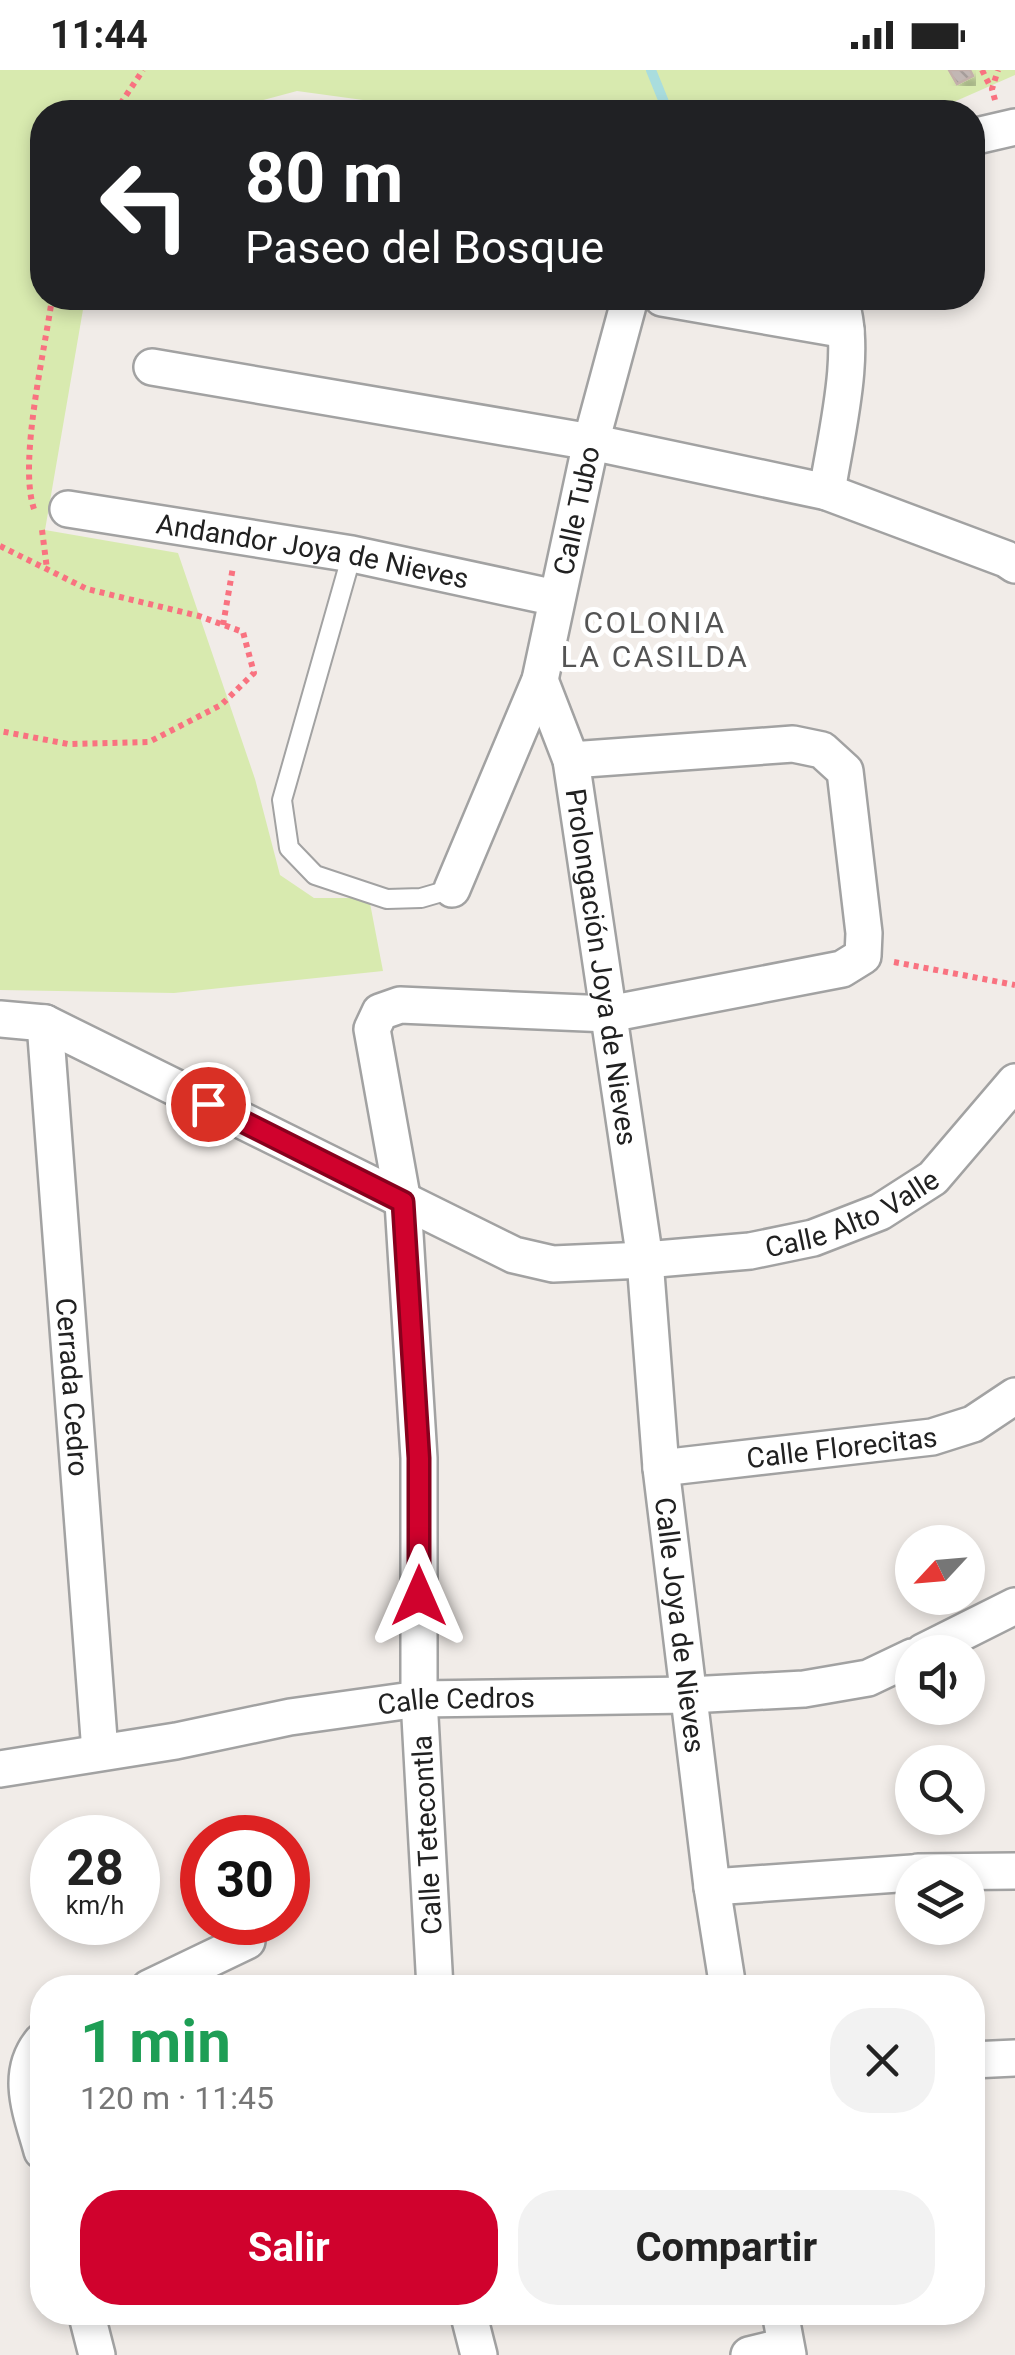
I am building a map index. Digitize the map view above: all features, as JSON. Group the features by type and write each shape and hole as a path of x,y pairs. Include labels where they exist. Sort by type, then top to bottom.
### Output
{"street":[{"path":"985,134 1015,127"},
{"name":"Calle Tubo","path":"452,889 540,680 590,442 627,310"},
{"path":"797,310 842,314 847,354 828,492"},
{"path":"152,367 590,442 828,492 1015,565"},
{"name":"Andandor Joya de Nieves","path":"68,509 352,554 556,598"},
{"name":"Prolongación Joya de Nieves","path":"540,680 571,760 645,1260"},
{"path":"571,760 793,744 822,750 845,771 864,933 863,956 842,969 609,1014"},
{"name":"Calle Tetecontla","path":"433,1975 420,1699 419,1458 403,1202 372,1029 380,1012 400,1005 609,1014"},
{"path":"0,1019 46,1023"},
{"name":"Calle Alto Valle","path":"46,1023 403,1202 527,1258 553,1264 750,1251 814,1238 880,1212 933,1178 1015,1082"},
{"name":"Cerrada Cedro","path":"46,1023 100,1752"},
{"name":"Calle Joya de Nieves","path":"645,1260 662,1468 726,1975"},
{"name":"Calle Florecitas","path":"662,1468 932,1438 973,1424 1015,1396"},
{"path":"957,1635 1015,1606"},
{"name":"Calle Cedros","path":"0,1769 176,1741 290,1717 420,1699 690,1695 804,1689 868,1678 895,1665"},
{"path":"985,1872 1015,1872"},
{"path":"712,1888 895,1874"},
{"path":"176,1975 239,1945"},
{"path":"30,2057 22,2090 30,2114"},
{"path":"985,2059 1015,2058"},
{"path":"89,2325 97,2355"},
{"path":"471,2325 479,2355"},
{"path":"748,2355 784,2338"}],"lane":[{"path":"352,554 282,800 290,848 315,875 388,899 421,898 452,889"}],"path":[{"path":"123,100 144,70"},
{"path":"982,70 992,89"},
{"path":"46,569 44,537 28,491 30,448 50,310"},
{"path":"223,625 238,536"},
{"path":"0,546 87,590 244,632 254,673 221,705 149,742 68,744 0,731"},
{"path":"863,956 1015,984"}],"green space":[{"path":"0,70 1015,70 1015,75 958,100 363,100 297,91 264,100 30,100 30,310 83,310 45,530 178,553 255,779 280,875 314,898 369,898 383,971 174,993 0,990"}],"building":[{"path":"949,70 970,70 973,76 957,84"}],"waterway":[{"path":"651,70 663,100"}],"district":[{"name":"COLONIA LA CASILDA","path":"655,639"}],"route":[{"path":"208,1104 403,1202 419,1458 419,1596"}]}
